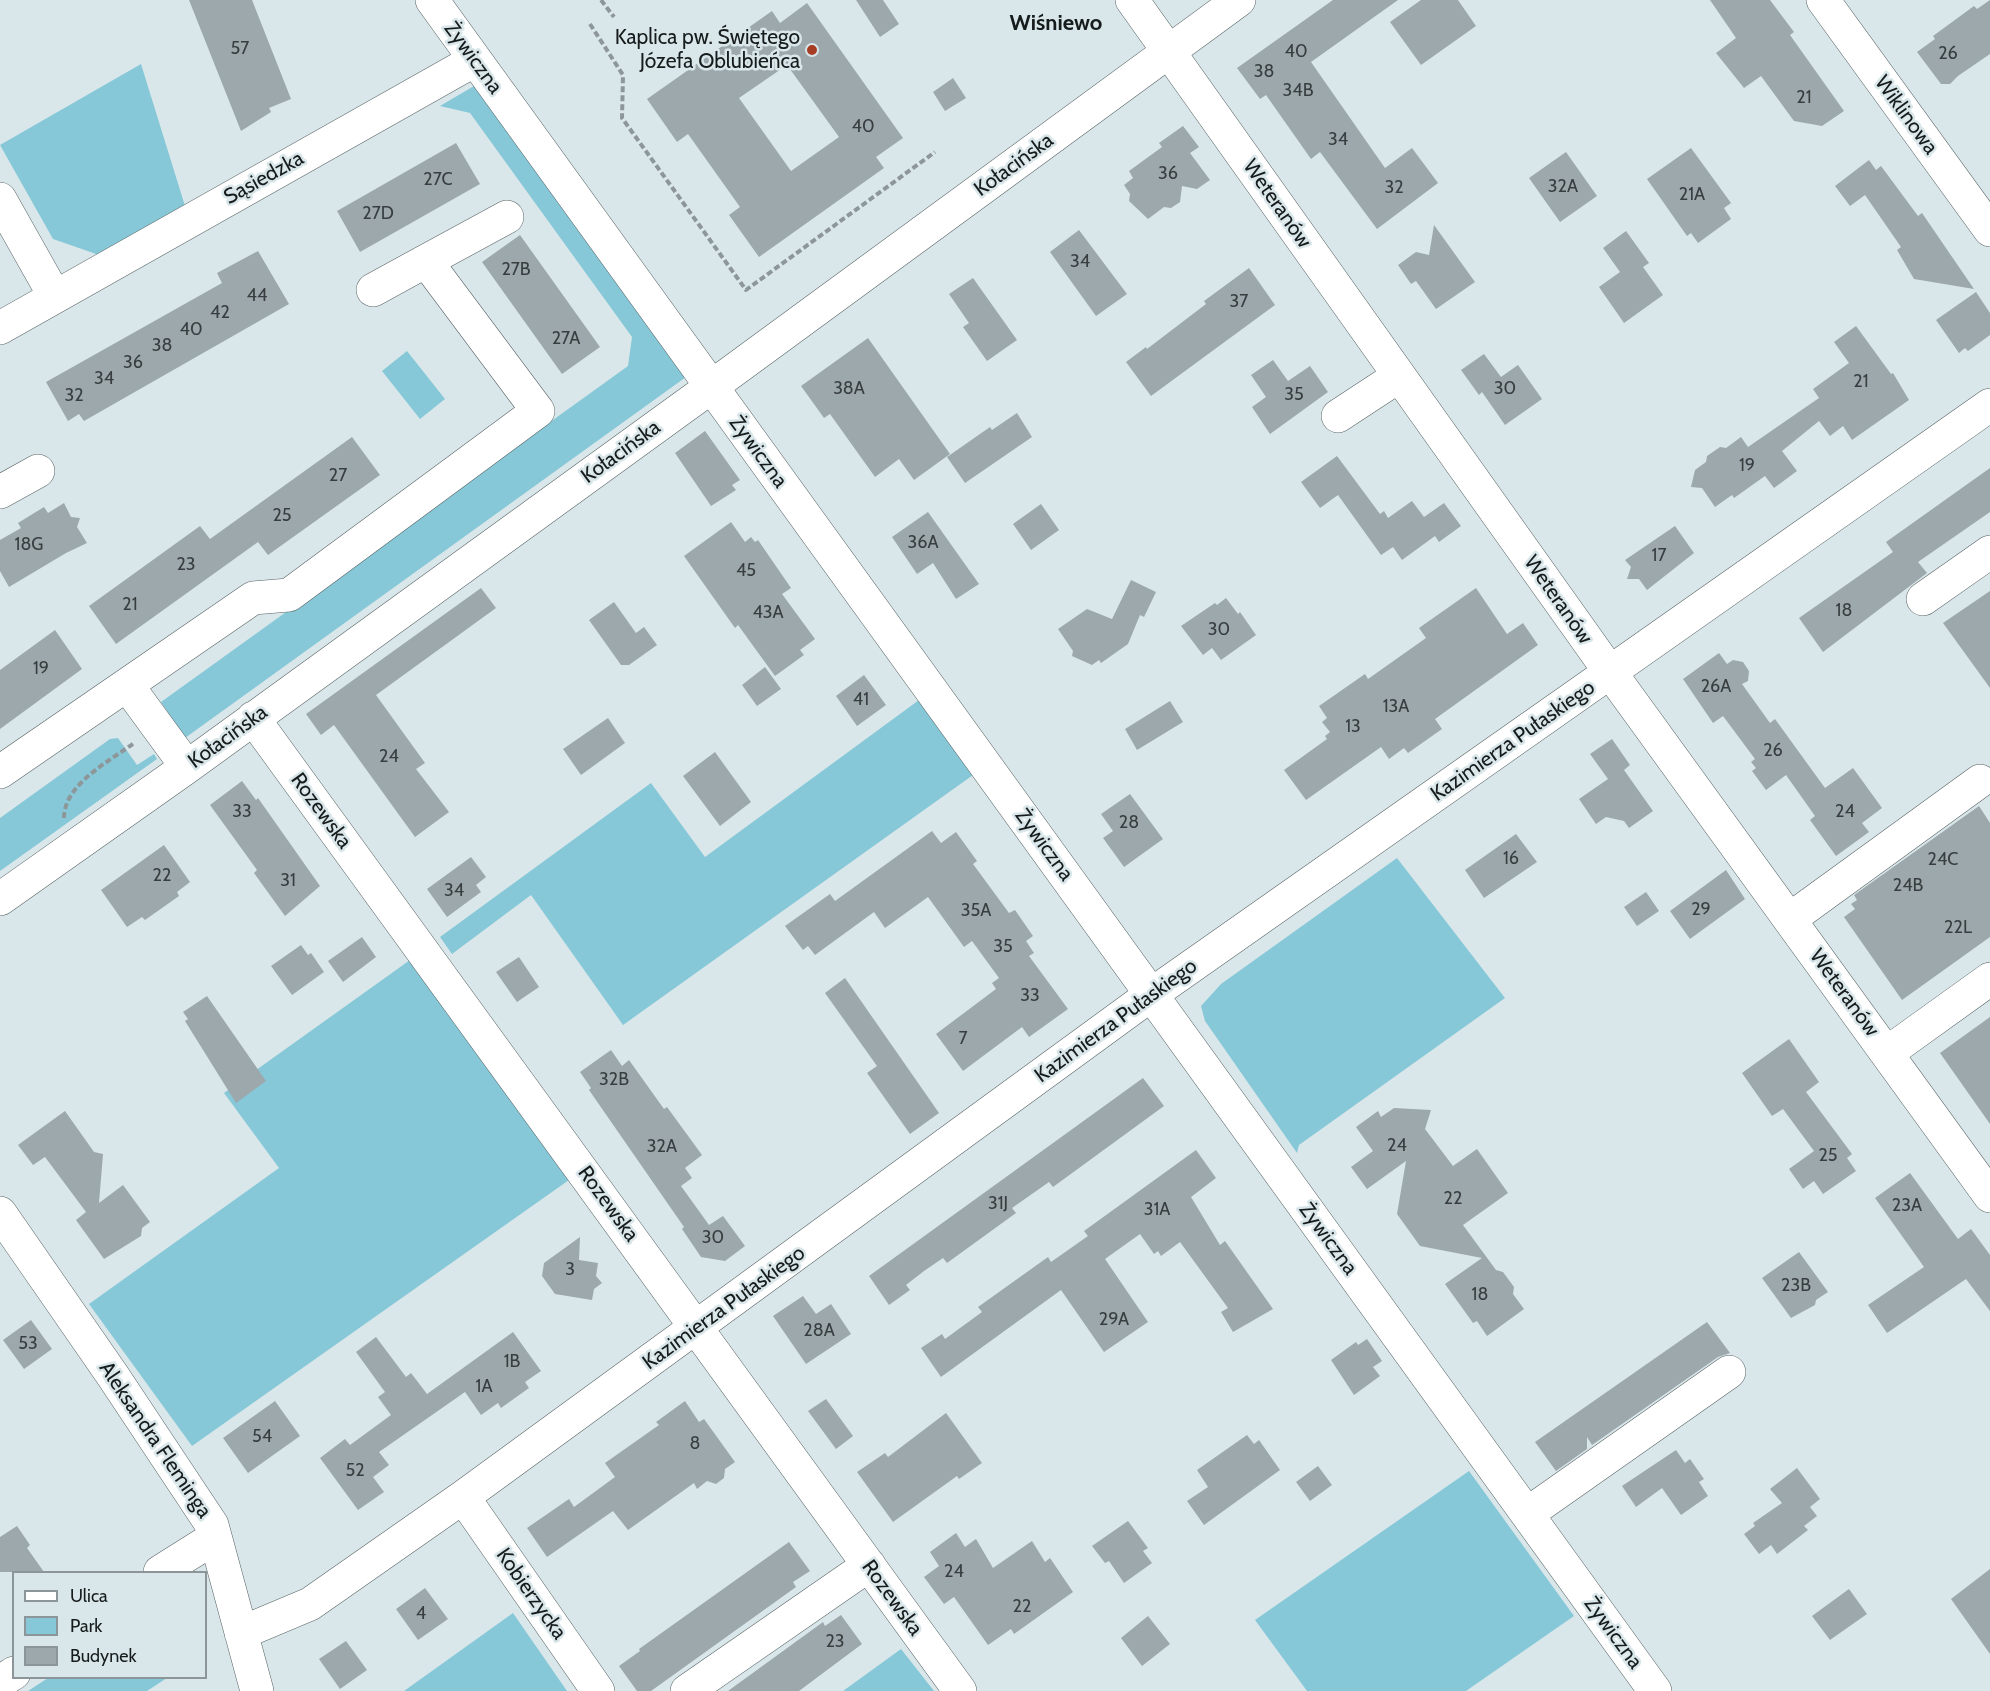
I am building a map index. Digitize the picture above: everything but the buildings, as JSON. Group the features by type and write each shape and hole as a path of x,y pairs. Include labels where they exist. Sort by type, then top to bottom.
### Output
{"street":[{"name":"Żywiczna","path":"432,0 1152,994 1652,1690"},
{"name":"Weteranów","path":"1132,0 1610,672 1990,1196"},
{"name":"Kołacińska","path":"0,899 187,767 711,387 1239,0"},
{"name":"Wiklinowa","path":"1823,0 1990,230"},
{"name":"Sąsiedzka","path":"0,328 475,60"},
{"path":"0,199 54,296"},
{"path":"373,290 507,217"},
{"path":"0,772 253,598 289,595 538,411 426,261"},
{"path":"1338,416 1399,376"},
{"name":"Kazimierza Pułaskiego","path":"241,1633 310,1604 464,1497 1152,994 1610,672 1986,416"},
{"path":"0,492 38,471"},
{"path":"1923,599 1990,552"},
{"path":"127,685 187,767"},
{"name":"Rozewska","path":"253,718 698,1327 721,1363 960,1691"},
{"path":"1790,919 1980,781"},
{"path":"1887,1053 1990,979"},
{"name":"Aleksandra Fleminga","path":"0,1213 113,1376 212,1525 257,1691"},
{"path":"1527,1514 1729,1372"},
{"name":"Kobierzycka","path":"464,1497 598,1691"},
{"path":"162,1571 214,1538"},
{"path":"687,1691 869,1565"}],"path":[{"path":"601,0 614,17"},
{"path":"591,24 623,75 622,118 746,290 936,152"},
{"path":"73,847 65,833 64,814 70,797 85,780 159,728"}],"green space":[{"path":"141,64 185,206 99,255 53,239 0,145"},
{"path":"474,86 686,377 185,738 161,702 628,366 632,337 470,113 440,106"},
{"path":"407,351 445,399 420,419 382,371"},
{"path":"919,700 973,775 623,1025 531,895 452,954 440,937 651,783 705,857"},
{"path":"118,738 137,765 154,754 157,759 0,871 0,818 110,739"},
{"path":"1397,858 1505,998 1299,1145 1297,1153 1205,1021 1201,1006 1221,984"},
{"path":"410,960 569,1180 192,1446 89,1304 279,1168 224,1093"},
{"path":"1469,1471 1574,1616 1466,1691 1307,1691 1255,1620"},
{"path":"513,1613 567,1691 404,1691"},
{"path":"901,1649 934,1691 843,1691"},
{"path":"46,1679 165,1679 147,1691 28,1691"}],"place":[{"name":"Kaplica pw. Świętego Józefa Oblubieńca","path":"812,50"}],"district":[{"name":"Wiśniewo","path":"1056,24"}]}
